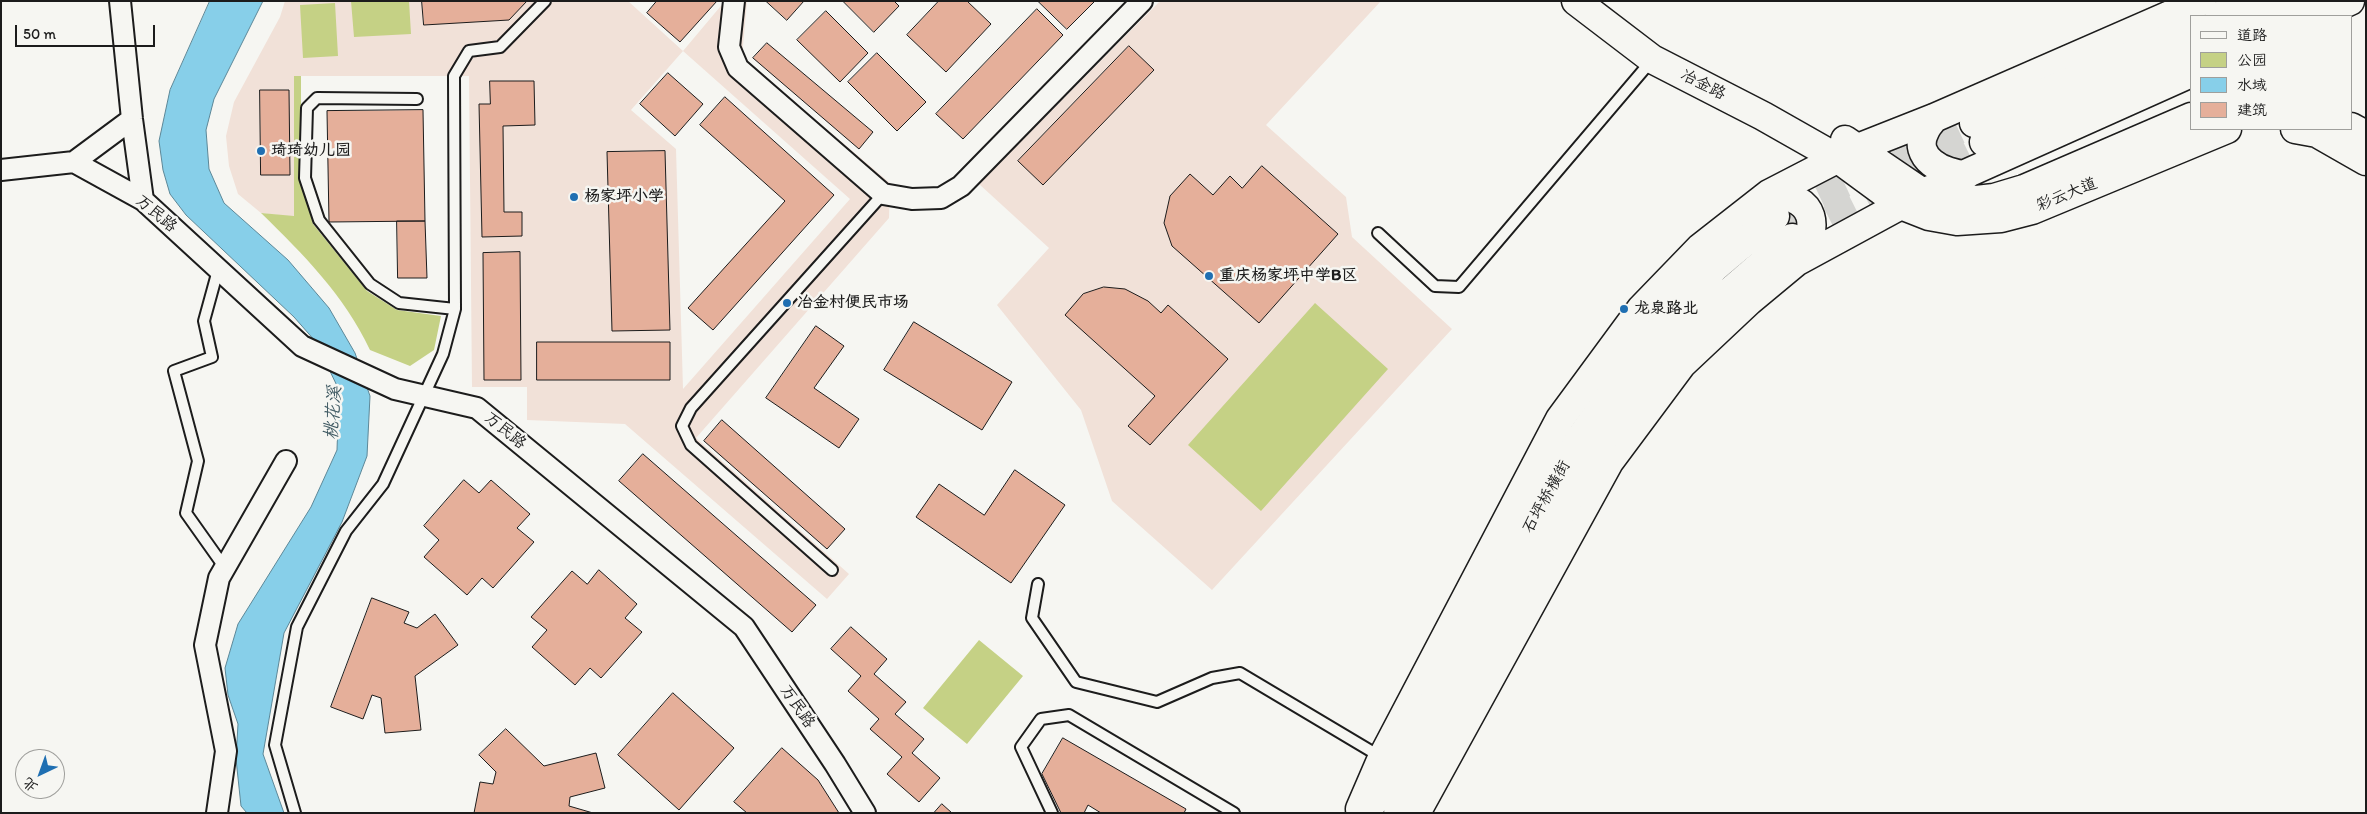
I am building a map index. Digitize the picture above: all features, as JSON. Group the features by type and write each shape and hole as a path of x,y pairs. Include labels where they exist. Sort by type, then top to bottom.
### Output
{"main road":[{"name":"冶金路","path":"1576,1 1652,59 1763,116 1848,153"},
{"name":"冶金路","path":"1604,1 1657,43 1848,153"},
{"path":"1359,813 1382,758 1537,460 1565,412 1619,336 1670,278 1700,248 1772,205 1848,153 1934,118 2202,1"},
{"path":"2221,15 2254,1"},
{"path":"2270,15 2302,1"},
{"path":"2319,15 2350,1"},
{"path":"2190,29 1979,133 2190,50"},
{"path":"1416,813 1609,462 1682,364 1749,301 1794,250 1966,175 2190,73"},
{"name":"彩云大道","path":"1912,199 1959,202 1994,198 2024,190 2190,117"},
{"path":"1934,118 1924,131 1922,144 1924,154 1932,164 1943,172 1966,175"},
{"path":"2352,128 2366,135"},
{"name":"彩云大道","path":"1912,199 1929,216 1957,221 2001,218 2032,210 2225,130"},
{"path":"2300,130 2317,133 2366,161"},
{"path":"1848,153 1912,199"},
{"path":"1772,205 1785,194 1798,201 1807,211 1813,223 1808,246 1794,250"},
{"name":"石坪桥横街","path":"1366,813 1408,748 1580,438 1656,333 1772,205"},
{"name":"石坪桥横街","path":"1398,813 1595,450 1664,357 1735,287 1794,250"}],"street":[{"path":"120,1 132,119 143,200"},
{"path":"734,1 729,47 738,68 883,194 912,199 941,198 961,186 1142,1"},
{"path":"1,170 74,162 132,119"},
{"name":"万民路","path":"74,162 143,200 302,346 395,389 478,408 744,627 836,764 865,813"},
{"path":"217,813 226,751 206,644 219,578 286,461"}],"lane":[{"path":"295,813 275,745 297,627 346,532 383,484 443,354 455,310 454,76 469,51 500,47 545,1"},
{"path":"1378,233 1434,286 1459,288 1652,59"},
{"path":"417,99 318,98 307,108 305,178 319,220 370,284 399,303 455,310"},
{"path":"832,570 691,445 682,426 691,408 883,194"},
{"path":"218,270 204,321 212,357 174,371 198,461 186,513 225,568"},
{"path":"1038,584 1032,618 1076,682 1157,702 1212,678 1240,673 1382,758"},
{"path":"1052,813 1021,747 1041,719 1069,715 1234,813"}],"shaded area":[{"name":"杨家坪小学","path":"285,1 628,1 683,51 725,1 747,1 742,57 890,183 889,218 696,438 849,574 827,599 625,424 527,420 527,387 472,387 469,76 294,76 294,217 261,213 238,194 229,166 226,136 234,102 280,17","holes":["683,51 850,199 683,389 676,149 631,110"]},
{"name":"重庆杨家坪中学B区","path":"1160,1 1381,1 1266,125 1346,197 1352,237 1452,329 1212,590 1112,501 1081,410 997,305 1049,248 979,184"}],"green space":[{"path":"351,1 409,1 411,34 354,37"},
{"path":"335,3 338,56 303,58 300,5"},
{"path":"294,76 301,76 301,178 313,224 367,291 397,310 441,316 434,350 410,366 370,350 348,311 322,277 293,244 261,213 294,216"},
{"path":"1315,303 1388,369 1261,511 1188,445"},
{"path":"979,640 1023,676 967,744 923,708"}],"water":[{"path":"210,1 263,1 214,99 206,130 209,169 224,203 288,260 329,308 355,353 370,396 367,456 342,522 284,633 263,754 284,813 247,813 241,806 236,759 238,724 228,695 225,668 238,624 311,507 337,450 339,390 316,342 294,317 186,215 170,194 163,170 159,141 170,90"}],"building":[{"path":"422,1 527,1 509,20 424,25"},
{"path":"657,1 717,1 680,42 647,13"},
{"path":"766,1 804,1 787,20"},
{"path":"843,1 894,1 899,6 874,32"},
{"path":"939,1 967,1 991,24 946,72 907,35"},
{"path":"1038,1 1093,1 1094,2 1067,29"},
{"path":"1037,9 1063,35 963,139 936,114"},
{"path":"826,11 868,53 840,82 797,40"},
{"path":"767,43 873,132 859,149 753,58"},
{"path":"1129,46 1154,70 1043,185 1018,161"},
{"path":"877,53 926,102 897,131 848,82"},
{"path":"668,73 703,104 675,136 640,104"},
{"path":"490,81 534,81 535,125 503,126 504,212 522,212 522,236 482,237 479,104 490,104"},
{"path":"260,90 289,90 290,175 261,175"},
{"path":"725,97 834,195 713,330 688,308 785,201 700,125"},
{"path":"423,110 425,221 329,222 327,111"},
{"path":"665,151 670,330 612,331 607,152"},
{"path":"1262,166 1338,234 1259,323 1172,246 1164,223 1170,196 1190,174 1213,195 1230,176 1242,188"},
{"path":"397,221 425,221 427,278 398,278"},
{"path":"520,252 521,380 484,380 483,253"},
{"path":"1104,287 1125,289 1148,301 1161,313 1168,305 1228,359 1150,445 1128,426 1155,396 1065,315 1083,294"},
{"path":"914,322 1012,382 982,430 884,370"},
{"path":"816,326 844,346 814,388 859,419 839,448 766,398"},
{"path":"537,342 670,342 670,380 537,380"},
{"path":"722,420 845,529 827,549 704,441"},
{"path":"643,454 816,605 792,632 619,481"},
{"path":"1015,470 1065,505 1011,583 916,517 939,484 984,515"},
{"path":"464,480 479,493 491,480 530,514 517,528 534,542 493,588 482,578 467,595 424,557 439,540 424,526"},
{"path":"599,570 637,604 625,618 642,632 601,678 590,668 575,685 532,647 547,630 531,617 572,571 587,584"},
{"path":"372,598 409,612 404,623 417,628 435,614 458,645 415,676 421,730 385,733 381,698 372,695 363,719 331,707"},
{"path":"851,627 887,659 874,674 906,702 895,714 924,739 912,753 940,778 919,802 887,774 902,757 870,729 879,719 848,691 861,676 831,649"},
{"path":"673,693 734,748 679,810 618,755"},
{"path":"506,729 544,766 596,753 605,788 570,797 569,806 593,813 474,813 480,782 493,784 496,772 479,755"},
{"path":"1063,738 1186,809 1184,813 1101,813 1088,805 1084,813 1061,813 1042,774"},
{"path":"782,748 818,780 839,813 747,813 734,802"},
{"path":"942,804 952,813 934,813"}],"tunnel":[{"path":"1781,213 1974,123"},
{"path":"1792,238 1984,142"}],"place":[{"name":"琦琦幼儿园","path":"261,151"},
{"name":"杨家坪小学","path":"574,197"},
{"name":"重庆杨家坪中学B区","path":"1209,276"},
{"name":"冶金村便民市场","path":"787,303"},
{"name":"龙泉路北","path":"1624,309"}],"water label":[{"name":"桃花溪","path":"334,413"}]}
